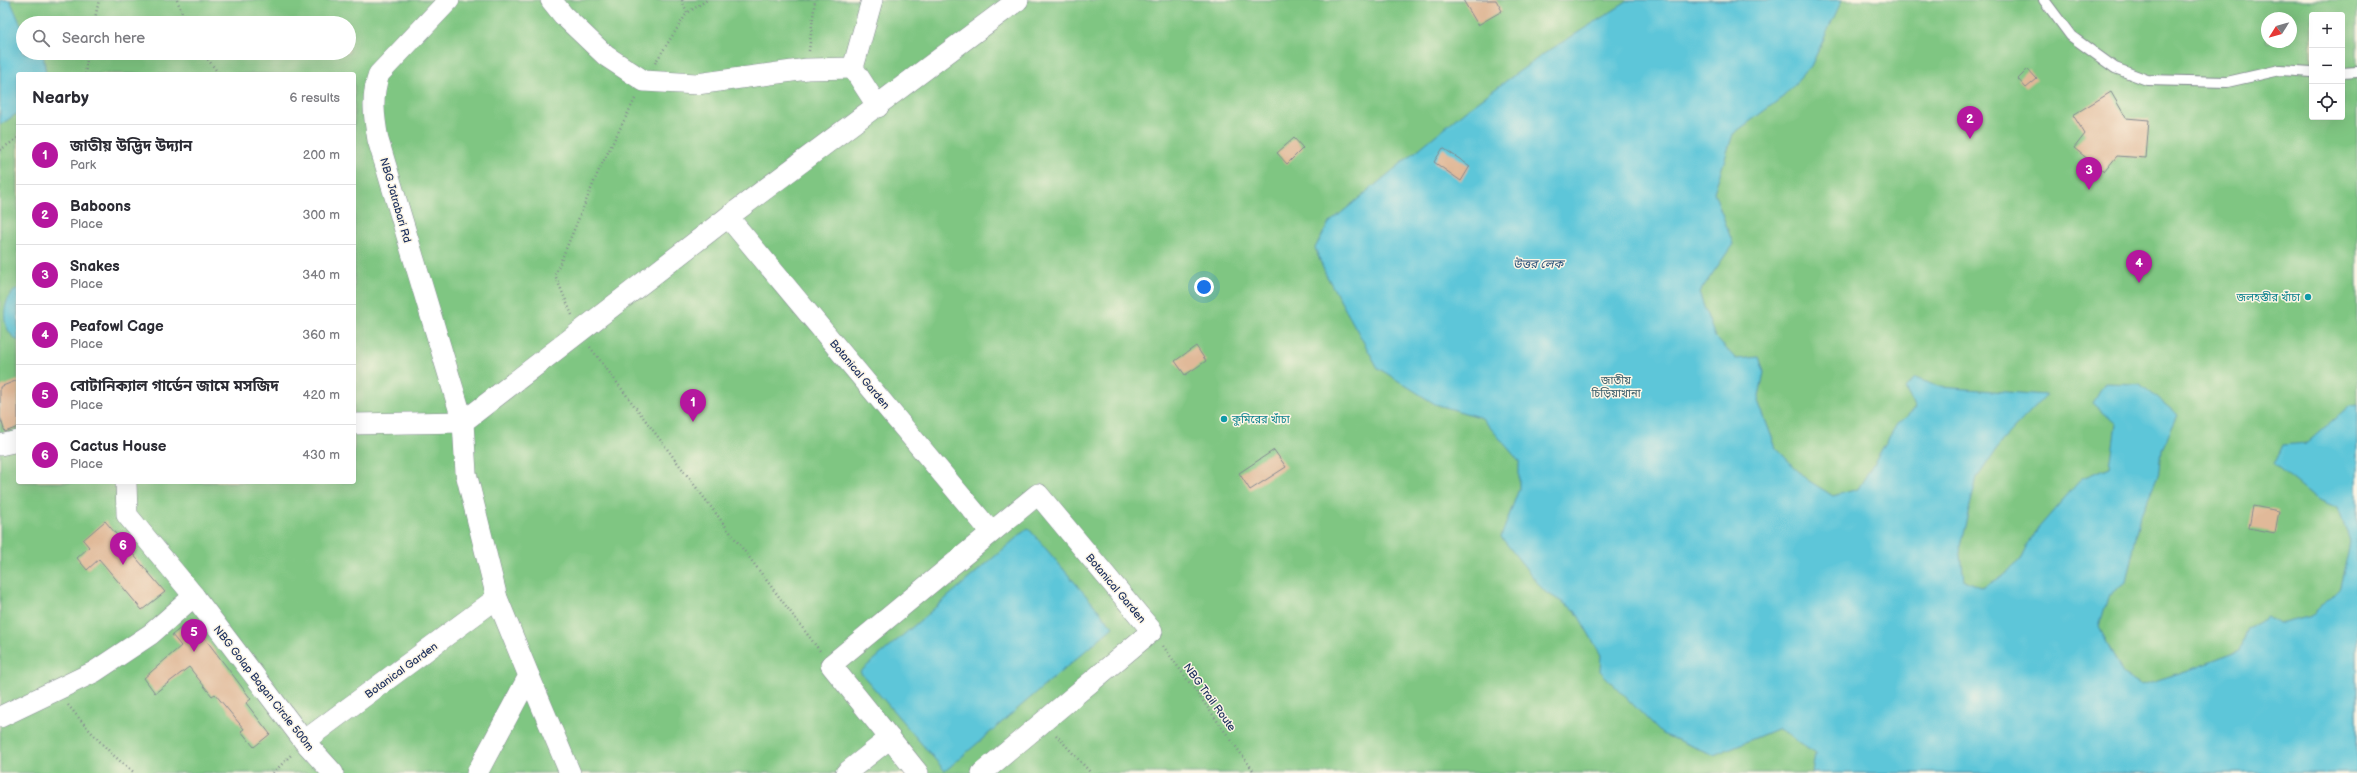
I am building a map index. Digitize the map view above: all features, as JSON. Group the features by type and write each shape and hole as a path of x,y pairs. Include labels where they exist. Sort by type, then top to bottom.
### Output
{"street":[{"name":"NBG Jatrabari Rd","path":"449,0 379,74 374,87 373,112 378,140 463,422"},
{"path":"551,0 563,15 606,56 644,81 698,84 807,68 853,68"},
{"path":"872,0 853,68 878,107"},
{"path":"356,424 463,422 728,216 878,107 1018,0"},
{"name":"Botanical Garden","path":"728,216 991,532"},
{"path":"463,422 466,473 497,598 570,773"},
{"path":"0,445 16,441"},
{"name":"NBG Golap Bagan Circle 500m","path":"126,484 127,515 194,596 304,741 333,773"},
{"name":"Botanical Garden","path":"831,665 1038,494 1152,631 982,773"},
{"path":"0,717 94,672 144,638 194,596"},
{"name":"Botanical Garden","path":"304,741 497,598"},
{"path":"831,665 918,773"},
{"path":"477,773 529,676"},
{"path":"846,773 890,738"}],"lane":[{"path":"2044,0 2071,36 2115,68 2147,80 2227,82 2280,70 2309,72"},
{"path":"2345,73 2357,72"}],"path":[{"path":"96,16 99,0"},
{"path":"177,0 183,16"},
{"path":"682,0 687,13"},
{"path":"707,0 687,13 644,81 599,170 555,275 579,332 831,665"},
{"path":"807,68 815,0"},
{"path":"85,72 87,60"},
{"path":"208,60 217,72"},
{"path":"0,150 16,139"},
{"name":"NBG Trail Route","path":"1152,631 1255,773"},
{"path":"56,690 93,735 120,762 135,773"},
{"path":"1044,721 1091,773"},
{"path":"273,773 304,741"}],"green space":[{"name":"জাতীয় চিড়িয়াখানা","path":"0,0 2357,0 2357,773 0,773"}],"water":[{"path":"0,0 10,0 17,16 16,60 44,60 46,72 16,72 16,114 0,125"},
{"name":"উত্তর লেক","path":"1630,0 1842,0 1811,66 1784,96 1733,134 1714,192 1733,244 1699,293 1715,337 1736,359 1759,357 1764,372 1758,401 1776,448 1806,479 1833,496 1858,489 1897,424 1916,408 1905,389 1915,378 1940,387 2046,395 2002,441 1977,478 1960,546 1964,580 1982,588 2001,577 2020,561 2034,533 2082,478 2110,467 2116,424 2093,403 2105,383 2140,384 2178,415 2162,449 2160,470 2141,515 2126,582 2108,597 2099,627 2123,674 2142,685 2192,669 2240,651 2248,628 2268,616 2279,624 2311,616 2340,587 2350,542 2338,508 2317,499 2274,464 2283,445 2307,443 2350,405 2357,404 2357,773 1812,773 1815,754 1779,728 1714,755 1662,734 1600,671 1601,655 1575,610 1544,591 1501,537 1519,489 1519,461 1482,418 1435,404 1378,368 1325,273 1315,248 1329,223 1466,110 1542,55"},
{"path":"16,290 16,339 8,329 4,314 5,307 12,293"},
{"path":"1028,528 1113,627 945,771 860,672"}],"building":[{"path":"1463,0 1496,0 1502,11 1478,25"},
{"path":"2028,69 2037,79 2026,88 2018,79"},
{"path":"2111,92 2126,118 2149,120 2146,158 2117,156 2104,172 2074,148 2085,134 2073,115"},
{"path":"1294,138 1303,148 1287,164 1277,153"},
{"path":"1443,148 1470,166 1461,181 1434,162"},
{"path":"1196,346 1206,361 1185,375 1175,361"},
{"path":"16,381 16,428 5,432 0,417 0,387"},
{"path":"1274,450 1286,467 1250,490 1239,473"},
{"path":"2253,506 2279,511 2275,533 2249,528"},
{"path":"105,521 165,592 142,610 99,559 87,570 77,558 89,547 83,540"},
{"path":"191,620 251,699 246,703 270,734 254,747 241,731 244,729 215,694 212,696 189,667 155,693 144,678 181,646 172,635"}],"place":[{"name":"Baboons","path":"1970,139"},
{"name":"Snakes","path":"2089,190"},
{"name":"Peafowl Cage","path":"2139,283"},
{"name":"জলহস্তীর খাঁচা","path":"2308,297"},
{"name":"কুমিরের খাঁচা","path":"1224,419"},
{"name":"জাতীয় উদ্ভিদ উদ্যান","path":"693,422"},
{"name":"Cactus House","path":"123,565"},
{"name":"বোটানিক্যাল গার্ডেন জামে মসজিদ","path":"194,652"}]}
